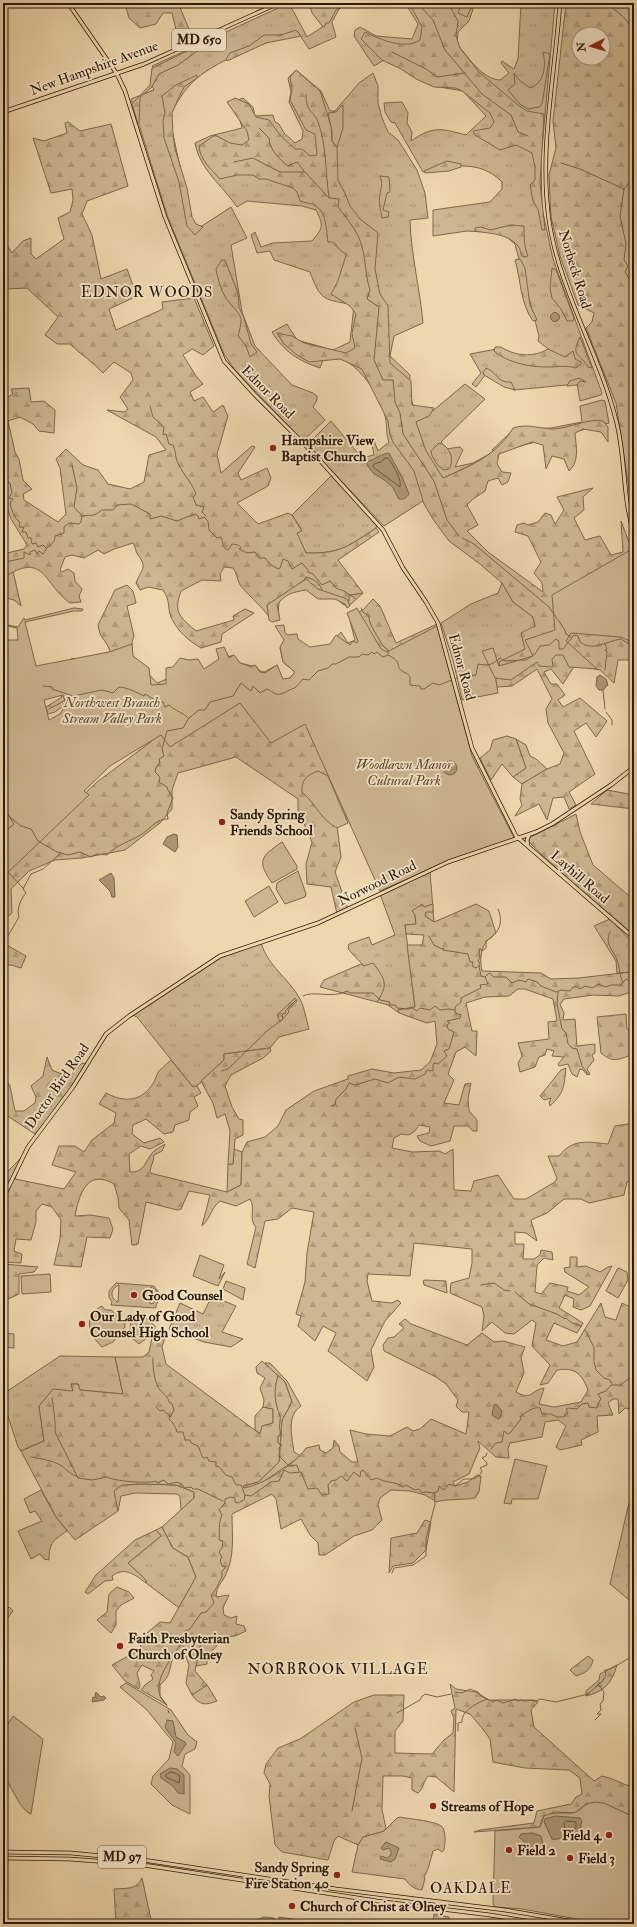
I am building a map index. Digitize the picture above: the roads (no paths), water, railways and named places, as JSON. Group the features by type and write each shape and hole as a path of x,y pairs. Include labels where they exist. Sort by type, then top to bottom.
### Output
{"main road":[{"name":"Ednor Road","path":"68,3 117,74 132,113 165,218 224,361 254,394 315,455 381,528 403,568 438,623 452,669 472,748 518,838"},
{"name":"New Hampshire Avenue","path":"3,112 117,74 157,58 279,3"},
{"name":"Norbeck Road","path":"560,3 547,149 546,181 549,220 560,264 616,420 626,498 634,534"},
{"name":"Norwood Road","path":"129,1016 220,956 318,923 448,862 530,834 565,816 616,782 634,767"},
{"path":"529,848 526,840 530,834"},
{"name":"Layhill Road","path":"518,838 634,939"},
{"name":"Doctor Bird Road","path":"3,1198 28,1147 73,1087 106,1034 129,1016"},
{"name":"MD 97","path":"3,1852 71,1853 143,1860 340,1890 505,1910 587,1924"},
{"name":"MD 97","path":"4,1858 69,1859 135,1864 377,1901 497,1916 545,1924"},
{"path":"377,1901 384,1906 384,1910 388,1904 395,1903"}],"water":[{"path":"555,312 560,317 555,322 550,317"},
{"path":"389,453 409,494 404,499 399,499 392,486 371,471 367,464 367,462"},
{"path":"600,675 606,679 608,685 603,690 599,690 596,686 597,677"},
{"path":"450,761 455,763 457,768 455,773 450,775 445,773 443,768 445,763"},
{"path":"174,834 177,835 178,847 175,852 163,844 167,837"},
{"path":"111,873 114,878 115,897 112,897 110,891 99,880"},
{"path":"496,1404 502,1411 500,1418 498,1419 492,1415 494,1405"},
{"path":"96,1692 101,1697 104,1696 106,1698 104,1700 92,1702 93,1697 97,1698 95,1696"},
{"path":"167,1720 173,1721 176,1737 186,1744 178,1756 174,1752 176,1743 165,1727"},
{"path":"170,1768 177,1769 184,1775 184,1794 178,1793 173,1786 161,1778 160,1774"},
{"path":"555,1816 580,1818 582,1821 580,1831 562,1838 552,1839 544,1822 545,1819"},
{"path":"533,1833 541,1836 544,1849 538,1854 519,1837 521,1834"},
{"path":"386,1842 399,1848 395,1859 391,1862 380,1859 381,1856 387,1858 391,1855 389,1848 383,1850 381,1848"}],"waterway":[{"path":"606,3 627,21 634,35"},
{"path":"418,4 433,20 445,50 482,94 511,115 518,132 528,136"},
{"path":"392,52 426,69 437,77 465,73"},
{"path":"306,95 308,108 316,118 321,131 329,197"},
{"path":"259,128 269,138 269,142 273,150 282,161 288,166 297,162 304,171"},
{"path":"634,153 634,163"},
{"path":"234,162 253,158 280,172 305,172 329,198 339,199 338,207 355,230 362,247 370,290 367,299 379,307 374,360 383,380 393,380 395,402 400,413 403,434 434,481 447,520 459,536"},
{"path":"561,163 580,169 624,189 620,216 626,244 624,260 628,266 625,272 634,286"},
{"path":"624,189 629,183 634,166"},
{"path":"150,406 153,417 164,427 163,435 166,434 169,444 173,445 176,459 192,485 196,494 193,497 196,505 204,507 202,512 206,516"},
{"path":"72,465 77,488 74,507 82,516"},
{"path":"3,472 7,478 6,481 10,483 12,493 9,498 13,499 10,503 14,516 20,522 19,527 24,527 22,532 26,532 28,538 31,538 32,544 36,543 38,547 43,545 46,548"},
{"path":"3,565 5,562 24,558 24,552 30,555 30,552 35,550 37,554 39,551 43,554 54,542 55,536 64,533 64,527 69,523 79,524 82,516 94,515 102,510 113,510 117,505 131,504 150,514 150,519 161,516 177,521 195,514 199,519 204,517 208,521 209,530 217,538 221,537 223,545 228,550 232,544 238,545 241,548 239,549 247,553 255,552 259,558 265,558 270,564 278,569 280,568 283,559 288,561 292,569 302,563 308,572 313,574 322,585 330,581 336,588 344,591 356,599"},
{"path":"462,538 474,544 549,607 565,630 566,634 571,637"},
{"path":"361,608 363,612 369,616 372,627 383,646 388,650 388,654"},
{"path":"5,813 21,826 31,829 38,841 57,852 68,855 80,852 91,857 97,854 107,855 115,848 142,834 160,820 168,819 167,813 173,798 167,787 159,782 160,777 155,772 160,763 159,759 164,756 162,749 167,731 183,728 189,718 199,710 205,710 210,702 233,696 241,683 251,691 253,686 260,693 267,689 276,694 281,694 295,688 303,679 309,680 318,671 328,668 332,664 336,664 349,657 359,657 362,654 368,655 372,652 374,654 377,652 383,657 388,655 393,657 400,669 410,677 410,685 420,686 421,689 424,689 433,683 439,685 467,674 470,676 476,675 478,664 490,664 500,658 505,661 526,660 535,654 540,646 549,645 556,639 559,641 559,649 563,649 574,635 578,636 580,642 585,645 595,646 621,639 634,647"},
{"path":"605,644 607,649 605,650 607,651 605,670"},
{"path":"43,686 52,687 52,689 73,696"},
{"path":"49,709 73,696 102,690 113,693 119,687 122,687 144,696 145,694 153,699 158,699 159,702 163,702 165,707 169,705 188,718"},
{"path":"603,690 605,709"},
{"path":"606,712 612,720 612,725"},
{"path":"5,941 19,917 18,911 20,904 26,893 23,889 31,874 43,869 60,854"},
{"path":"3,871 6,870 24,889"},
{"path":"479,966 479,949 482,951 486,948 486,941 494,935 499,927 500,914 498,909"},
{"path":"610,932 608,937 609,944 616,956 623,982"},
{"path":"429,936 434,945 442,949 444,948 443,950 468,954 470,962 473,962 472,966 476,968 479,966 481,976 485,977"},
{"path":"331,1106 335,1105 336,1099 346,1089 349,1083 355,1085 375,1079 388,1083 399,1077 415,1079 425,1074 427,1070 433,1071 433,1064 438,1064 447,1056 444,1051 449,1049 454,1032 448,1029 447,1025 450,1023 447,1021 460,1018 461,1015 455,1013 455,1007 461,1002 461,998 481,988 480,985 488,984 485,977 489,973 494,977 506,977 512,983 519,980 526,982 528,979 556,992 561,990 570,991 573,987 580,989 585,986 592,988 598,984 606,987 611,985 621,985 626,979 634,983"},
{"path":"303,996 307,994 329,995 347,991 350,993 373,993 380,1000 390,1002 389,1005 395,1005 397,1008 412,1008 417,1011 420,1008 430,1010 435,1006 440,1010 455,1010"},
{"path":"558,992 557,1004 562,1029 566,1033 568,1044 572,1048 577,1049 582,1066 587,1073"},
{"path":"222,1071 228,1069 267,1031 283,1019 282,1014 286,1013 285,1011 296,1000"},
{"path":"481,1285 494,1283 504,1290 510,1291"},
{"path":"515,1292 529,1304 557,1314 565,1319 566,1318 572,1323 582,1326"},
{"path":"585,1330 594,1347 594,1362 596,1370 604,1378 610,1380 612,1384"},
{"path":"153,1358 153,1370 158,1388 167,1397 174,1410 170,1417"},
{"path":"278,1376 275,1392 280,1417 281,1434 278,1437 278,1443 282,1445 279,1448 280,1457 289,1466 297,1465 299,1471"},
{"path":"491,1449 496,1443 502,1442 504,1431 508,1434 510,1433 521,1419 520,1417 532,1409 540,1408 542,1414 551,1414 557,1417 563,1417 568,1413 566,1409 577,1409 582,1404 588,1403 589,1407 597,1408 601,1399 598,1394 606,1391 611,1385 621,1385 629,1378 632,1378 634,1382"},
{"path":"52,1398 55,1432 78,1478 92,1480 107,1477 131,1482 156,1481 157,1483 164,1480 168,1484 178,1482 185,1488 191,1487 193,1489 198,1489 223,1501"},
{"path":"156,1407 160,1411 163,1410 170,1416 169,1419 177,1432 183,1432 185,1440 190,1440 191,1443 198,1446 203,1458 207,1457 209,1461 216,1462 216,1467 218,1466 226,1475 232,1477 236,1485 241,1485 245,1495"},
{"path":"167,1706 161,1698 159,1691 159,1683 162,1674 185,1638 184,1632 190,1629 201,1613 206,1612 214,1603 211,1595 222,1577 222,1571 226,1567 222,1566 220,1560 222,1557 219,1552 222,1548 223,1541 219,1540 222,1515 219,1510 225,1503 225,1499 230,1497 235,1498 235,1502 238,1503 244,1500 245,1495 251,1496 271,1482 279,1481 284,1470 290,1473 301,1472 308,1489 317,1488 322,1495 329,1494 328,1485 331,1481 336,1480 341,1476 347,1481 354,1472 360,1477 361,1471 363,1470 371,1480 377,1478 403,1487 406,1485 415,1490 419,1489 422,1493 434,1493 438,1491 439,1486 444,1490 449,1484 455,1486 464,1479 478,1476 482,1471 480,1468 487,1465 482,1458 486,1456 487,1453"},
{"path":"31,1457 54,1462 78,1477"},
{"path":"392,1573 394,1568 413,1565 426,1556 426,1539 435,1504 434,1493"},
{"path":"150,1661 155,1658 167,1656 168,1653 173,1653"},
{"path":"595,1720 601,1714 597,1714 601,1710 600,1704 603,1701 604,1692 598,1684 602,1682 606,1675 605,1670 618,1665 631,1657 634,1653"},
{"path":"455,1692 462,1693 470,1689 478,1692 481,1696 493,1702 497,1700 503,1703 516,1699 518,1701 536,1701 540,1699 556,1702 588,1694 598,1685"},
{"path":"397,1713 420,1700 425,1694 437,1697 451,1694"},
{"path":"458,1731 458,1723 462,1722 464,1714 474,1705 487,1699"},
{"path":"352,1811 362,1758 355,1728"},
{"path":"445,1924 446,1917"}],"place":[{"name":"Hampshire View Baptist Church","path":"273,448"},
{"name":"Sandy Spring Friends School","path":"222,822"},
{"name":"Good Counsel","path":"134,1295"},
{"name":"Our Lady of Good Counsel High School","path":"82,1324"},
{"name":"Faith Presbyterian Church of Olney","path":"120,1646"},
{"name":"Streams of Hope","path":"433,1806"},
{"name":"Field 4","path":"609,1835"},
{"name":"Field 2","path":"509,1850"},
{"name":"Field 3","path":"570,1858"},
{"name":"Sandy Spring Fire Station 40","path":"337,1875"},
{"name":"Church of Christ at Olney","path":"292,1906"}],"district":[{"name":"EDNOR WOODS","path":"147,292"},
{"name":"NORBROOK VILLAGE","path":"338,1669"},
{"name":"OAKDALE","path":"471,1888"}],"park label":[{"name":"Northwest Branch Stream Valley Park","path":"112,710"},
{"name":"Woodlawn Manor Cultural Park","path":"404,772"}]}
